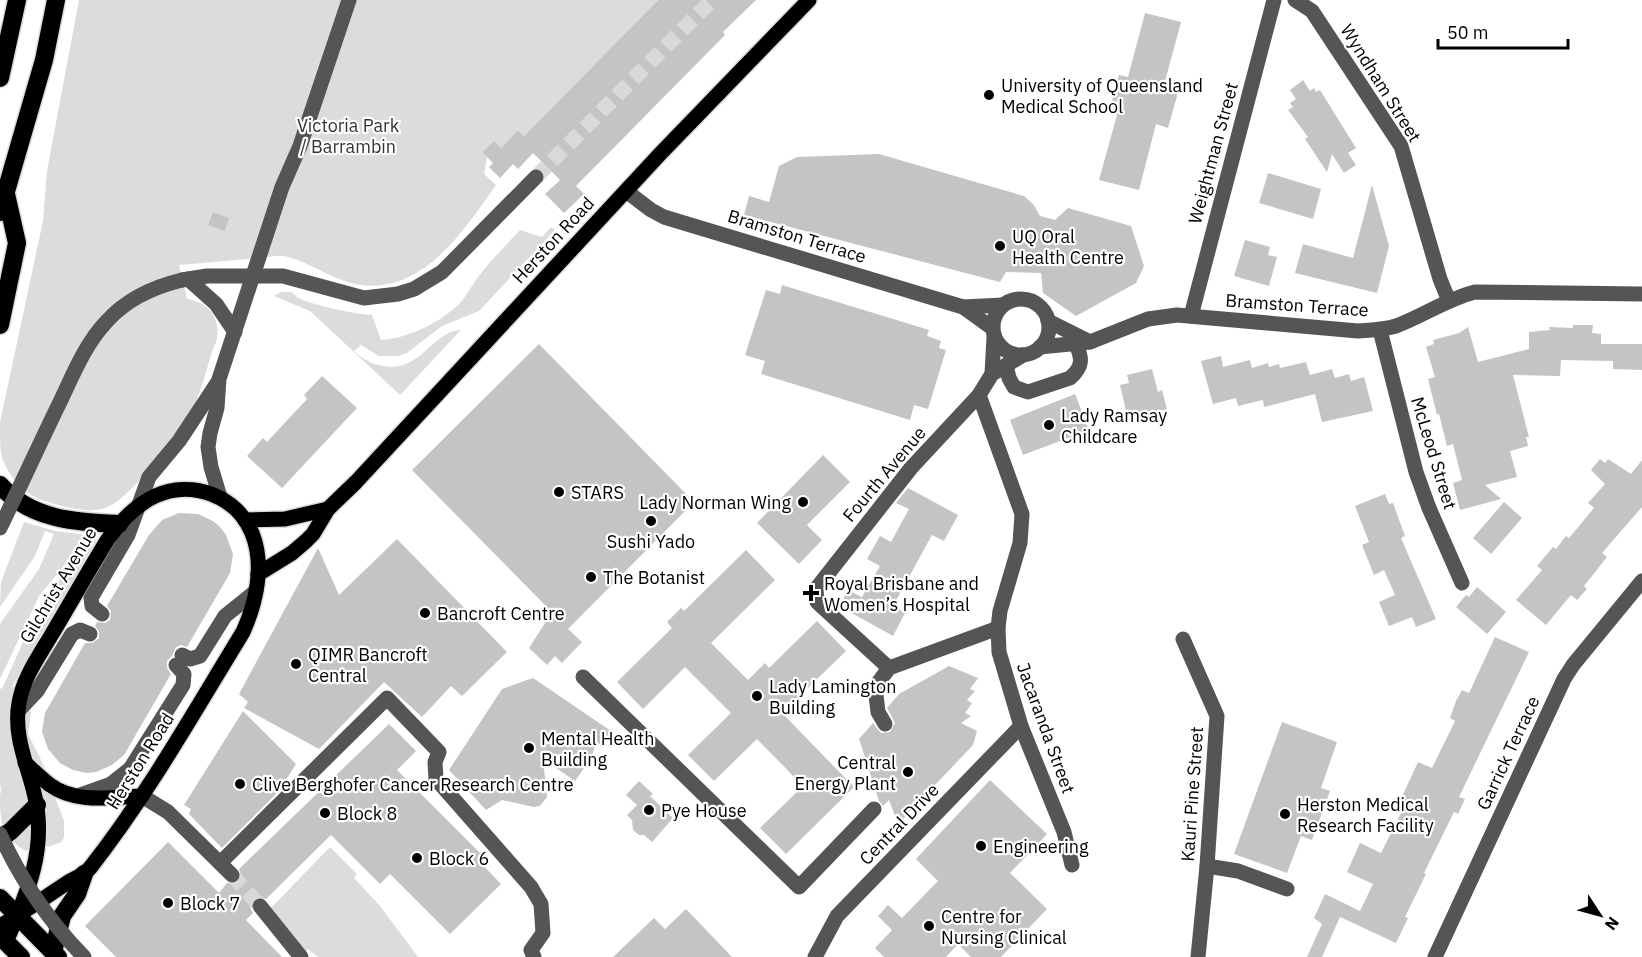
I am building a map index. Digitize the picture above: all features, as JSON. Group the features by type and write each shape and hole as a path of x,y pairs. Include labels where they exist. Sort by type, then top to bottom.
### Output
{"highway":[{"path":"0,78 17,0"},
{"path":"0,212 44,60 56,0"},
{"path":"0,325 17,243 6,192"},
{"path":"0,485 19,502 36,512 83,522 119,524"},
{"path":"0,839 37,805"},
{"path":"55,954 62,916 77,894 84,874"},
{"path":"0,898 55,954"},
{"path":"2,935 21,957"}],"main road":[{"name":"Herston Road","path":"258,574 292,553 313,534 328,509 356,482 626,191 809,0"},
{"name":"Herston Road","path":"2,935 17,916 84,874 111,841 142,796 249,619 258,574 255,541 235,508 220,497 205,491 183,489 159,494 141,505"},
{"name":"Gilchrist Avenue","path":"17,916 32,881 38,852 39,824 37,805 18,738 18,711 22,690 34,665 108,539 119,524 141,505"},
{"name":"Herston Road","path":"244,520 291,519 328,509"},
{"path":"25,763 49,785 70,794 99,798 142,796"}],"street":[{"path":"102,614 92,606 92,598 128,535 141,505 149,477 179,441 219,379 282,187 300,146 349,0"},
{"name":"Weightman Street","path":"1191,316 1274,0"},
{"name":"Wyndham Street","path":"1296,0 1312,11 1401,146 1440,279 1449,301"},
{"path":"0,528 82,356 99,329 132,300 155,288 185,279 254,276 297,278 364,298 381,297 414,289 442,272 536,177"},
{"name":"Bramston Terrace","path":"626,191 664,217 963,307 1003,305"},
{"path":"185,279 216,304 235,332"},
{"name":"Bramston Terrace","path":"1040,347 1083,343 1148,319 1177,315 1358,331 1380,330 1397,326 1449,301 1475,292 1642,294"},
{"path":"1020,299 1030,300 1044,312 1049,330 1046,339 1032,353 1014,355 998,345 993,333 994,319 1003,305 1020,299"},
{"name":"Bramston Terrace","path":"963,307 993,333"},
{"path":"1006,365 1008,378 1014,387 1028,392 1070,378 1075,374 1080,368 1083,343 1048,321"},
{"name":"McLeod Street","path":"1380,330 1416,472 1462,583"},
{"name":"Fourth Avenue","path":"992,374 993,333"},
{"name":"Fourth Avenue","path":"888,668 817,602 816,589 911,468 979,395 992,374 1023,355"},
{"path":"219,379 217,408 208,447 210,467 220,497"},
{"name":"Jacaranda Street","path":"979,395 1022,514 1020,543 1000,611 999,652 1021,726 1064,832 1072,865"},
{"name":"Garrick Terrace","path":"1435,957 1564,679 1642,581"},
{"path":"80,795 111,784 130,769 183,685 184,674 179,660 200,656 225,616 256,591"},
{"path":"885,724 878,712 875,687 888,668 998,628"},
{"path":"18,711 37,691 72,633 80,630 90,634"},
{"name":"Kauri Pine Street","path":"1183,639 1217,716 1207,866 1198,957"},
{"path":"583,677 799,887 874,809"},
{"path":"220,863 387,698 439,753 435,762 436,779 531,887 541,904 543,933 531,950 534,957"},
{"name":"Central Drive","path":"819,956 837,916 1021,726"},
{"path":"142,796 163,808 232,875"},
{"path":"0,834 19,872 40,905 84,957"},
{"path":"1207,866 1238,871 1287,889"},
{"path":"260,906 301,957"}],"green space":[{"name":"Victoria Park / Barrambin","path":"79,0 658,0 524,136 518,130 501,148 494,141 482,152 487,157 484,174 496,185 454,241 418,272 398,281 375,286 351,283 282,256 179,265 187,299 201,303 211,311 217,329 217,340 196,402 169,445 129,491 105,508 90,510 57,505 28,493 16,482 3,461 0,438 0,422 43,221 47,171"},
{"path":"551,227 555,230 479,311 442,326 407,353 398,356 379,356 361,345 354,351 375,364 396,367 417,358 442,337 461,330 400,395 310,311 274,296 281,292 291,292 311,303 372,315 381,340 391,339 431,324 457,306 487,266 520,230 542,237"},
{"path":"24,522 55,531 87,535 39,596 0,679 0,624 39,569 54,534 45,531 35,556 0,607 1,582"},
{"path":"95,537 96,541 12,687 26,691 31,714 28,734 42,762 64,821 62,842 48,847 44,843 37,843 26,851 7,835 2,823 0,688 2,689 44,599"},
{"path":"330,847 357,874 354,878 380,906 418,957 318,957 308,949 301,955 271,908"}],"building":[{"path":"658,0 756,0 723,32 725,35 576,186 584,194 564,213 545,194 560,180 533,153 518,169 513,164 500,178 489,167 493,163 482,152 494,141 501,148 518,130 524,136"},
{"path":"1145,13 1181,22 1164,85 1179,89 1168,128 1156,124 1139,190 1099,180 1117,115 1109,113 1119,75 1128,77"},
{"path":"1303,80 1310,91 1314,88 1316,92 1320,90 1356,148 1348,153 1356,165 1344,173 1332,154 1327,172 1305,139 1308,137 1288,110 1293,107 1290,103 1296,99 1290,90"},
{"name":"UQ Oral Health Centre","path":"879,154 1024,196 1033,204 1040,216 1055,220 1068,208 1131,226 1144,266 1136,283 1076,316 1043,293 1041,273 1006,272 1000,282 744,215 749,196 769,202 779,166 797,157"},
{"path":"1268,173 1321,189 1313,219 1259,203"},
{"path":"1372,185 1389,246 1377,293 1295,273 1303,244 1353,258"},
{"path":"213,212 229,218 225,231 208,225"},
{"path":"1245,240 1270,247 1268,255 1277,257 1269,286 1234,276"},
{"path":"782,285 929,330 927,336 941,341 939,348 946,350 928,409 914,405 910,420 761,374 765,361 745,355 766,290 780,294"},
{"path":"1573,325 1593,325 1592,333 1601,334 1601,344 1642,344 1642,370 1613,369 1613,361 1561,360 1560,376 1513,375 1529,437 1526,437 1528,446 1510,451 1517,477 1485,485 1501,499 1460,510 1453,483 1462,480 1453,444 1447,446 1439,414 1437,415 1428,379 1435,377 1426,347 1434,344 1433,340 1459,333 1468,327 1478,362 1529,349 1529,332 1550,330 1549,327 1573,328"},
{"name":"STARS","path":"539,344 694,502 568,629 582,642 562,663 555,656 547,665 529,648 545,623 535,615 545,605 412,470"},
{"path":"1221,356 1223,367 1250,360 1252,368 1268,363 1269,367 1279,364 1280,368 1306,362 1310,375 1332,369 1335,378 1349,374 1351,381 1364,377 1373,411 1322,422 1315,394 1264,407 1263,400 1238,406 1236,398 1213,404 1201,361"},
{"path":"1152,369 1158,392 1162,390 1167,409 1128,419 1120,385 1129,383 1127,375"},
{"path":"322,376 357,408 282,488 247,456 263,438 267,442 307,399 304,395"},
{"name":"Lady Ramsay Childcare","path":"1075,394 1089,430 1023,455 1010,420"},
{"name":"Lady Norman Wing","path":"823,455 850,482 807,525 822,540 799,564 757,523"},
{"path":"1600,459 1605,463 1608,459 1631,474 1642,460 1642,507 1602,553 1607,557 1584,586 1587,589 1577,600 1571,595 1546,625 1516,600 1542,570 1537,566 1553,547 1556,549 1566,536 1569,538 1594,508 1588,503 1605,484 1591,470"},
{"path":"908,488 958,515 944,541 932,535 893,606 905,613 893,636 839,606 848,590 862,597 880,566 867,559 880,536 891,542 909,509 896,503"},
{"path":"1385,494 1389,504 1393,503 1405,536 1401,538 1436,619 1416,627 1412,617 1389,626 1379,602 1395,595 1384,570 1374,575 1362,545 1369,542 1355,506"},
{"path":"1504,502 1522,518 1491,554 1473,538"},
{"path":"179,513 198,514 220,527 226,535 233,554 230,573 187,647 181,645 176,647 167,661 167,668 171,674 124,755 112,765 96,772 73,770 60,763 48,749 42,732 45,713 85,643 92,643 99,638 99,632 95,626 97,622 105,623 110,620 111,611 107,606 149,535 162,520"},
{"path":"397,539 507,652 462,696 451,686 422,717 384,682 319,749 244,708 248,702 239,694 318,548 339,595"},
{"name":"Lady Lamington Building","path":"746,550 775,580 711,643 748,680 765,663 769,668 817,621 846,651 782,713 854,787 786,854 760,828 803,786 757,739 714,781 688,755 731,713 685,667 643,709 617,682 672,628 667,622 681,608 684,611"},
{"path":"1477,587 1506,612 1487,634 1456,607"},
{"path":"1495,637 1529,652 1459,797 1465,799 1458,814 1454,812 1424,873 1426,874 1405,917 1408,918 1396,943 1340,917 1322,957 1307,957 1322,924 1314,918 1325,894 1360,911 1373,884 1347,872 1360,843 1381,853 1401,813 1396,810 1418,762 1432,768 1455,721 1450,718 1456,701 1462,690 1469,693"},
{"name":"Central Energy Plant","path":"949,666 978,678 970,689 975,691 967,700 972,703 965,713 971,716 961,723 977,731 973,745 898,824 889,800 883,806 879,801 859,739 873,723 881,733 890,732 895,723 887,708 899,694"},
{"name":"Mental Health Building","path":"533,678 611,731 603,744 595,744 593,753 584,760 586,765 575,781 543,759 547,797 540,806 534,807 502,800 486,810 449,770 502,689"},
{"name":"Clive Berghofer Cancer Research Centre","path":"243,711 296,764 279,791 222,848 189,814 191,809 184,805"},
{"name":"Herston Medical Research Facility","path":"1282,722 1337,742 1321,788 1330,791 1312,840 1301,836 1287,873 1234,854"},
{"path":"389,724 416,751 397,770 482,855 478,860 501,884 450,934 390,874 380,884 331,835 266,899 258,897 251,902 250,907 253,913 246,920 282,957 116,957 85,926 168,842 219,893 227,883 238,882 242,877 239,869"},
{"path":"990,780 1047,834 1010,873 1047,909 1001,957 971,957 958,944 946,957 884,957 875,948 892,930 878,916 888,905 902,918 938,881 916,859"},
{"name":"Pye House","path":"639,781 653,794 650,796 673,818 652,842 633,830 632,820 627,815 637,805 626,795"},
{"path":"686,909 732,957 613,957 654,918 665,929"}],"tunnel":[{"path":"536,177 712,0"},
{"path":"232,875 260,906"}],"place":[{"name":"University of Queensland Medical School","path":"989,95"},
{"name":"UQ Oral Health Centre","path":"1000,246"},
{"name":"Lady Ramsay Childcare","path":"1049,425"},
{"name":"STARS","path":"559,492"},
{"name":"Lady Norman Wing","path":"803,502"},
{"name":"Sushi Yado","path":"651,521"},
{"name":"The Botanist","path":"591,577"},
{"name":"Royal Brisbane and Women’s Hospital","path":"811,593"},
{"name":"Bancroft Centre","path":"425,613"},
{"name":"QIMR Bancroft Central","path":"296,664"},
{"name":"Lady Lamington Building","path":"757,696"},
{"name":"Mental Health Building","path":"529,748"},
{"name":"Central Energy Plant","path":"908,772"},
{"name":"Clive Berghofer Cancer Research Centre","path":"240,784"},
{"name":"Pye House","path":"649,810"},
{"name":"Block 8","path":"325,813"},
{"name":"Herston Medical Research Facility","path":"1285,814"},
{"name":"Engineering","path":"981,846"},
{"name":"Block 6","path":"417,858"},
{"name":"Block 7","path":"168,903"},
{"name":"Centre for Nursing Clinical","path":"929,926"}]}
